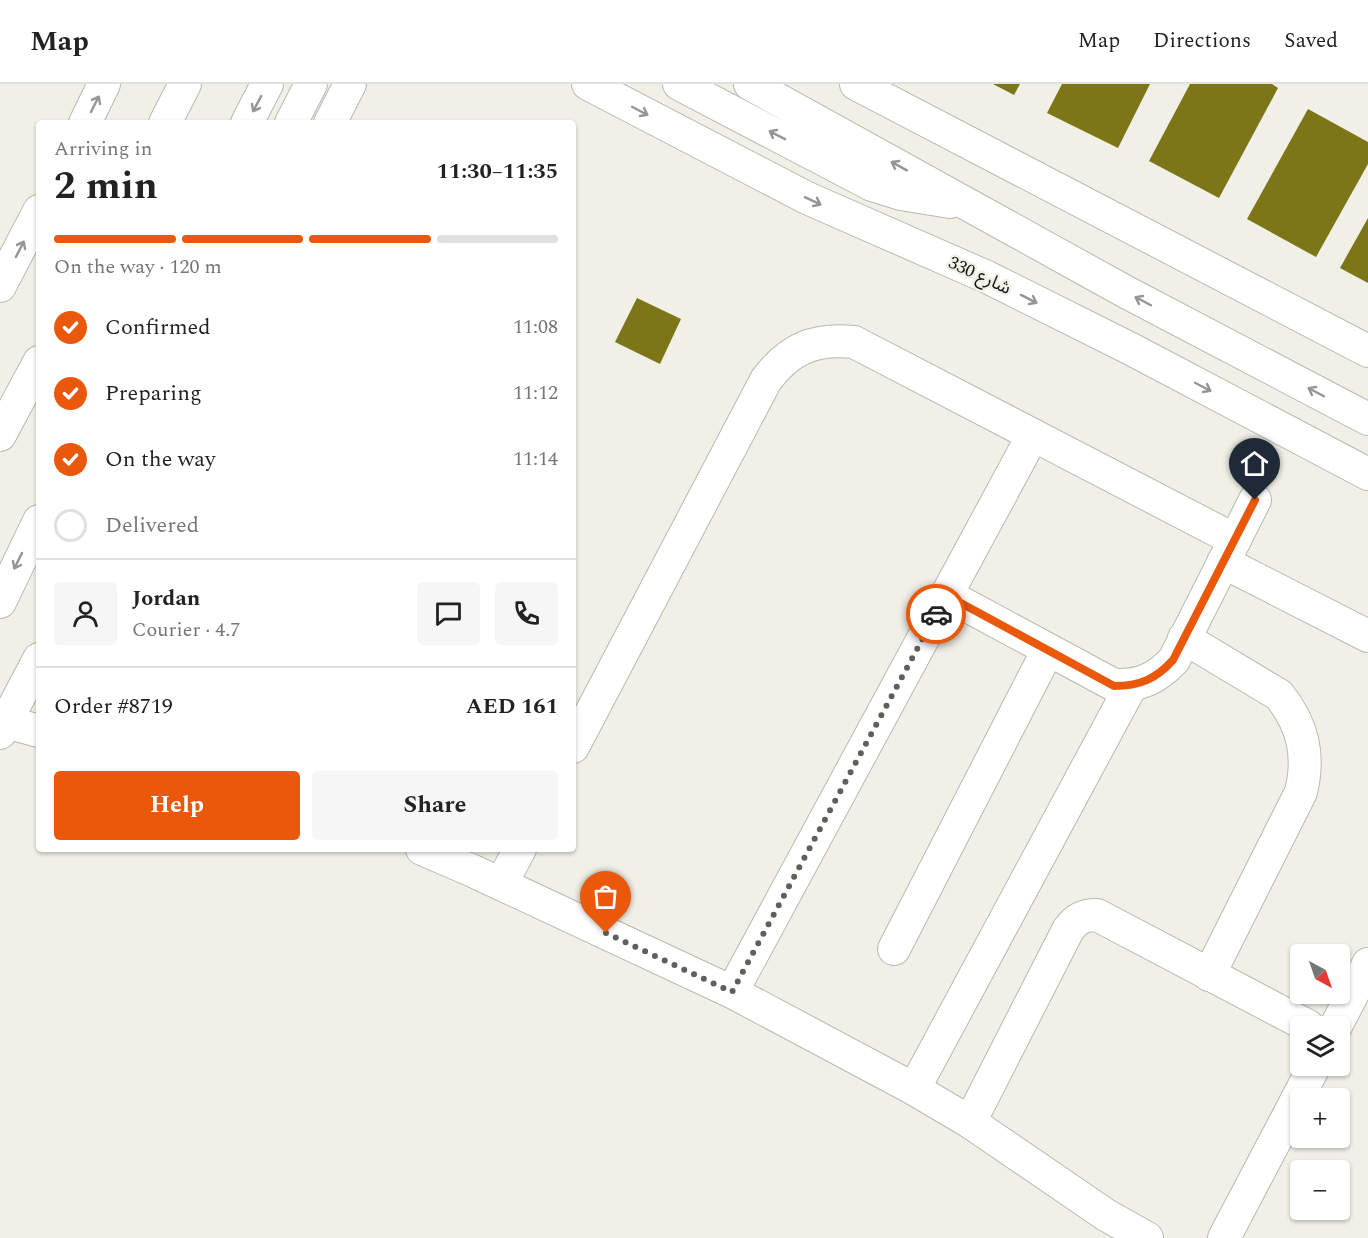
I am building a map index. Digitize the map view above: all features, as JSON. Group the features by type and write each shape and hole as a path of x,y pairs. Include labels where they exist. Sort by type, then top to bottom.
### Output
{"street":[{"path":"86,120 104,84"},
{"path":"167,120 185,84"},
{"path":"249,120 267,84"},
{"path":"293,120 311,84"},
{"path":"340,104 367,84"},
{"name":"شارع 330","path":"588,84 807,198 987,278 1368,474"},
{"path":"678,84 872,184 916,198 968,204"},
{"path":"750,84 1126,292 1368,419"},
{"path":"856,84 1368,351"},
{"path":"0,286 36,217"},
{"path":"576,741 766,380 776,366 789,355 820,342 837,340 854,342 1033,435 1368,636"},
{"path":"0,435 36,368"},
{"path":"732,992 1033,435"},
{"path":"946,595 1114,686 1131,686 1148,681 1162,672 1173,660 1255,500"},
{"path":"0,602 36,527"},
{"path":"1185,638 1279,695 1298,724 1306,758 1301,792 1209,975"},
{"path":"894,949 1048,650"},
{"path":"36,664 3,727 36,731"},
{"path":"914,1089 1131,686"},
{"path":"429,852 732,992 914,1089 970,1122 1106,1215 1146,1238"},
{"path":"501,884 517,852"},
{"path":"970,1122 1068,930 1080,917 1097,915 1290,1017"},
{"path":"1340,1016 1368,964"},
{"path":"1224,1238 1309,1076"}],"building":[{"path":"993,84 1020,84 1014,95"},
{"path":"1062,84 1150,84 1118,148 1047,113"},
{"path":"1190,84 1272,84 1278,88 1219,198 1149,161"},
{"path":"1308,109 1368,142 1368,164 1316,257 1247,219"},
{"path":"1368,218 1368,283 1340,268"},
{"path":"637,298 681,319 660,364 615,342"}],"way so far":[{"path":"606,933 732,992 936,614"}],"route":[{"path":"936,614 946,595 1114,686 1131,686 1148,681 1162,672 1173,660 1255,500"}]}
